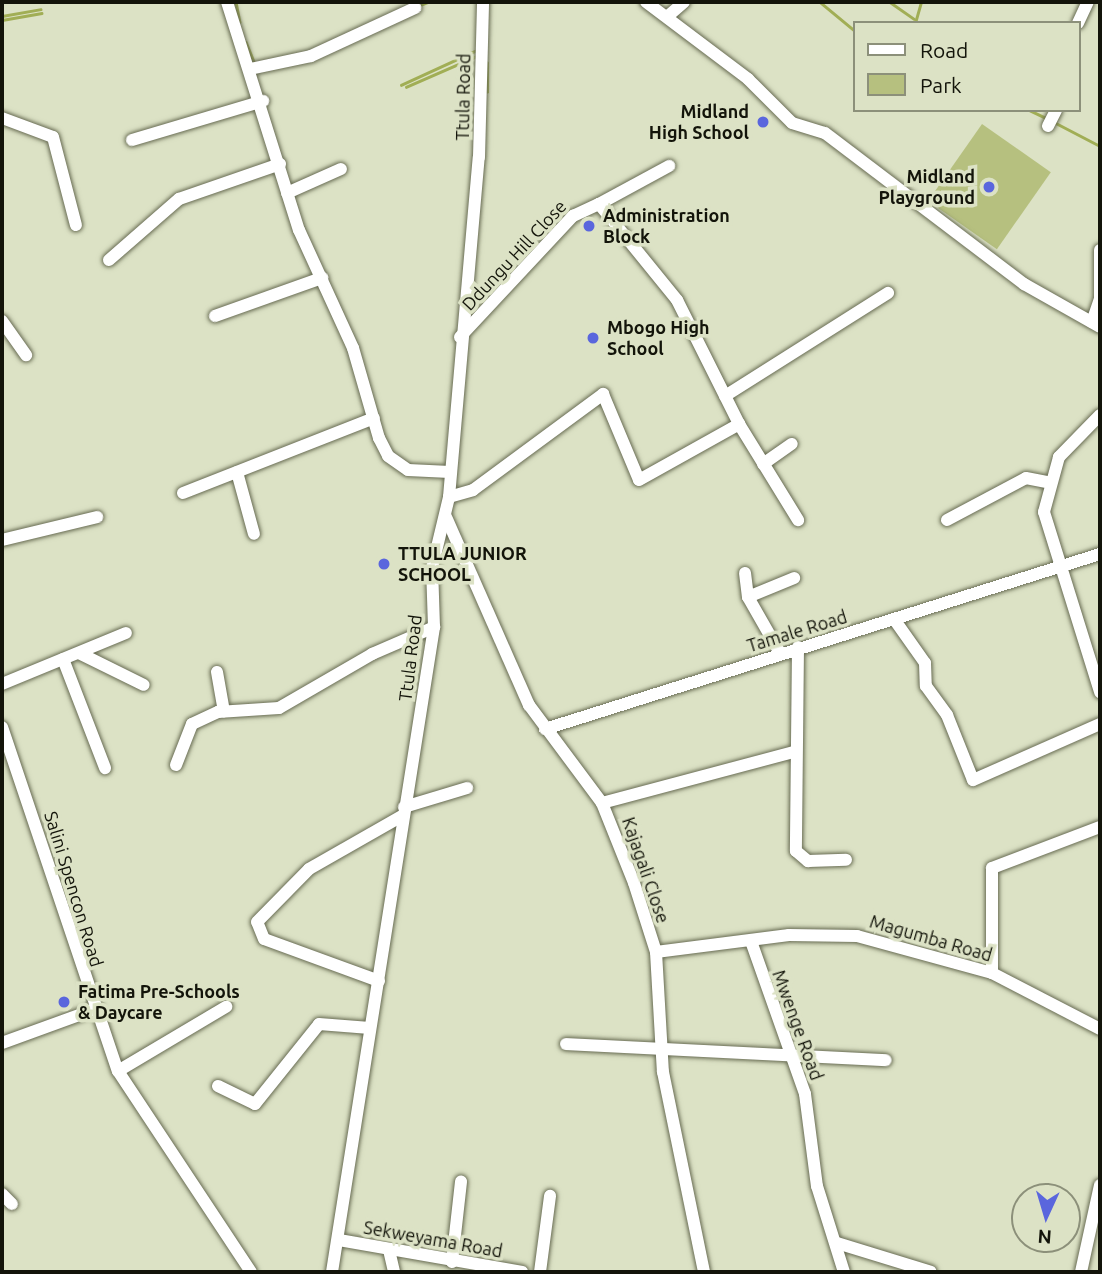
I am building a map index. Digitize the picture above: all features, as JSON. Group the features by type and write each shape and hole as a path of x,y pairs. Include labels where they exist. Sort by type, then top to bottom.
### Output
{"street":[{"path":"227,2 262,101 287,193 353,348 373,418 398,465 450,472"},
{"name":"Ttula Road","path":"332,1272 434,627 432,568 449,497 460,337 479,157 483,2"},
{"path":"646,2 748,79 792,123 825,133 1024,284 1096,325 1100,299 1100,250"},
{"path":"668,16 684,2"},
{"path":"1079,21 1088,2"},
{"path":"250,69 311,56 415,8"},
{"path":"132,140 262,101"},
{"path":"2,118 53,137 76,225"},
{"path":"110,260 179,199 280,164"},
{"name":"Ddungu Hill Close","path":"460,337 573,216 669,166"},
{"path":"287,193 341,169"},
{"path":"599,204 677,300 739,424 799,520"},
{"path":"215,316 322,278"},
{"path":"725,396 888,293"},
{"path":"2,321 26,355"},
{"path":"449,497 473,490 603,394 639,480 739,424"},
{"path":"1100,415 1059,457 1047,482 1044,512 1100,692"},
{"path":"183,493 373,418"},
{"path":"763,464 792,444"},
{"path":"237,472 254,534"},
{"path":"947,520 1026,478 1047,482"},
{"path":"2,540 97,517"},
{"name":"Kajagali Close","path":"446,517 545,729 602,803 656,952 661,1052 705,1272"},
{"name":"Tamale Road","path":"545,729 798,647 894,620 1100,554"},
{"path":"745,573 748,597 780,653"},
{"path":"748,597 794,578"},
{"path":"894,620 925,663 926,686 947,715 974,780 1100,724"},
{"path":"176,765 192,724 225,711 279,708 372,654 434,627"},
{"path":"2,684 126,633"},
{"path":"798,647 794,752 798,855 845,860"},
{"path":"79,653 144,685"},
{"path":"63,659 105,768"},
{"path":"217,672 225,711"},
{"name":"Salini Spencon Road","path":"2,727 93,1010 118,1071 251,1272"},
{"path":"602,803 794,752"},
{"path":"379,981 264,939 257,922 309,869 403,812 467,788"},
{"path":"992,972 992,868 1100,827"},
{"name":"Magumba Road","path":"656,952 752,944 789,935 857,936 992,972 1100,1029"},
{"name":"Mwenge Road","path":"752,944 805,1094 817,1186 836,1243 839,1271"},
{"path":"118,1071 226,1007"},
{"path":"2,1042 93,1010"},
{"path":"218,1086 255,1104 319,1024 370,1028"},
{"path":"566,1044 661,1052 886,1060"},
{"path":"452,1262 461,1182"},
{"path":"1081,1272 1100,1185"},
{"path":"2,1194 12,1204"},
{"path":"540,1272 550,1196"},
{"name":"Sekweyama Road","path":"339,1240 452,1262 522,1272"},
{"path":"836,1243 931,1272"},
{"path":"389,1250 394,1272"}],"green space":[{"name":"Midland Playground","path":"982,124 1051,172 997,249 928,201"}],"waterway":[{"path":"236,2 240,22"},
{"path":"418,6 428,2"},
{"path":"820,2 853,29"},
{"path":"890,2 914,19"},
{"path":"916,21 921,2"},
{"path":"2,16 40,9"},
{"path":"2,20 41,13"},
{"path":"694,32 754,78"},
{"path":"246,42 255,64"},
{"path":"401,85 477,50"},
{"path":"406,87 477,56"},
{"path":"487,63 487,92"},
{"path":"1033,112 1048,119"},
{"path":"1054,122 1100,146"}],"place":[{"name":"Midland High School","path":"763,122"},
{"name":"Midland Playground","path":"989,187"},
{"name":"Administration Block","path":"589,226"},
{"name":"Mbogo High School","path":"593,338"},
{"name":"TTULA JUNIOR SCHOOL","path":"384,564"},
{"name":"Fatima Pre-Schools & Daycare","path":"64,1002"}]}
